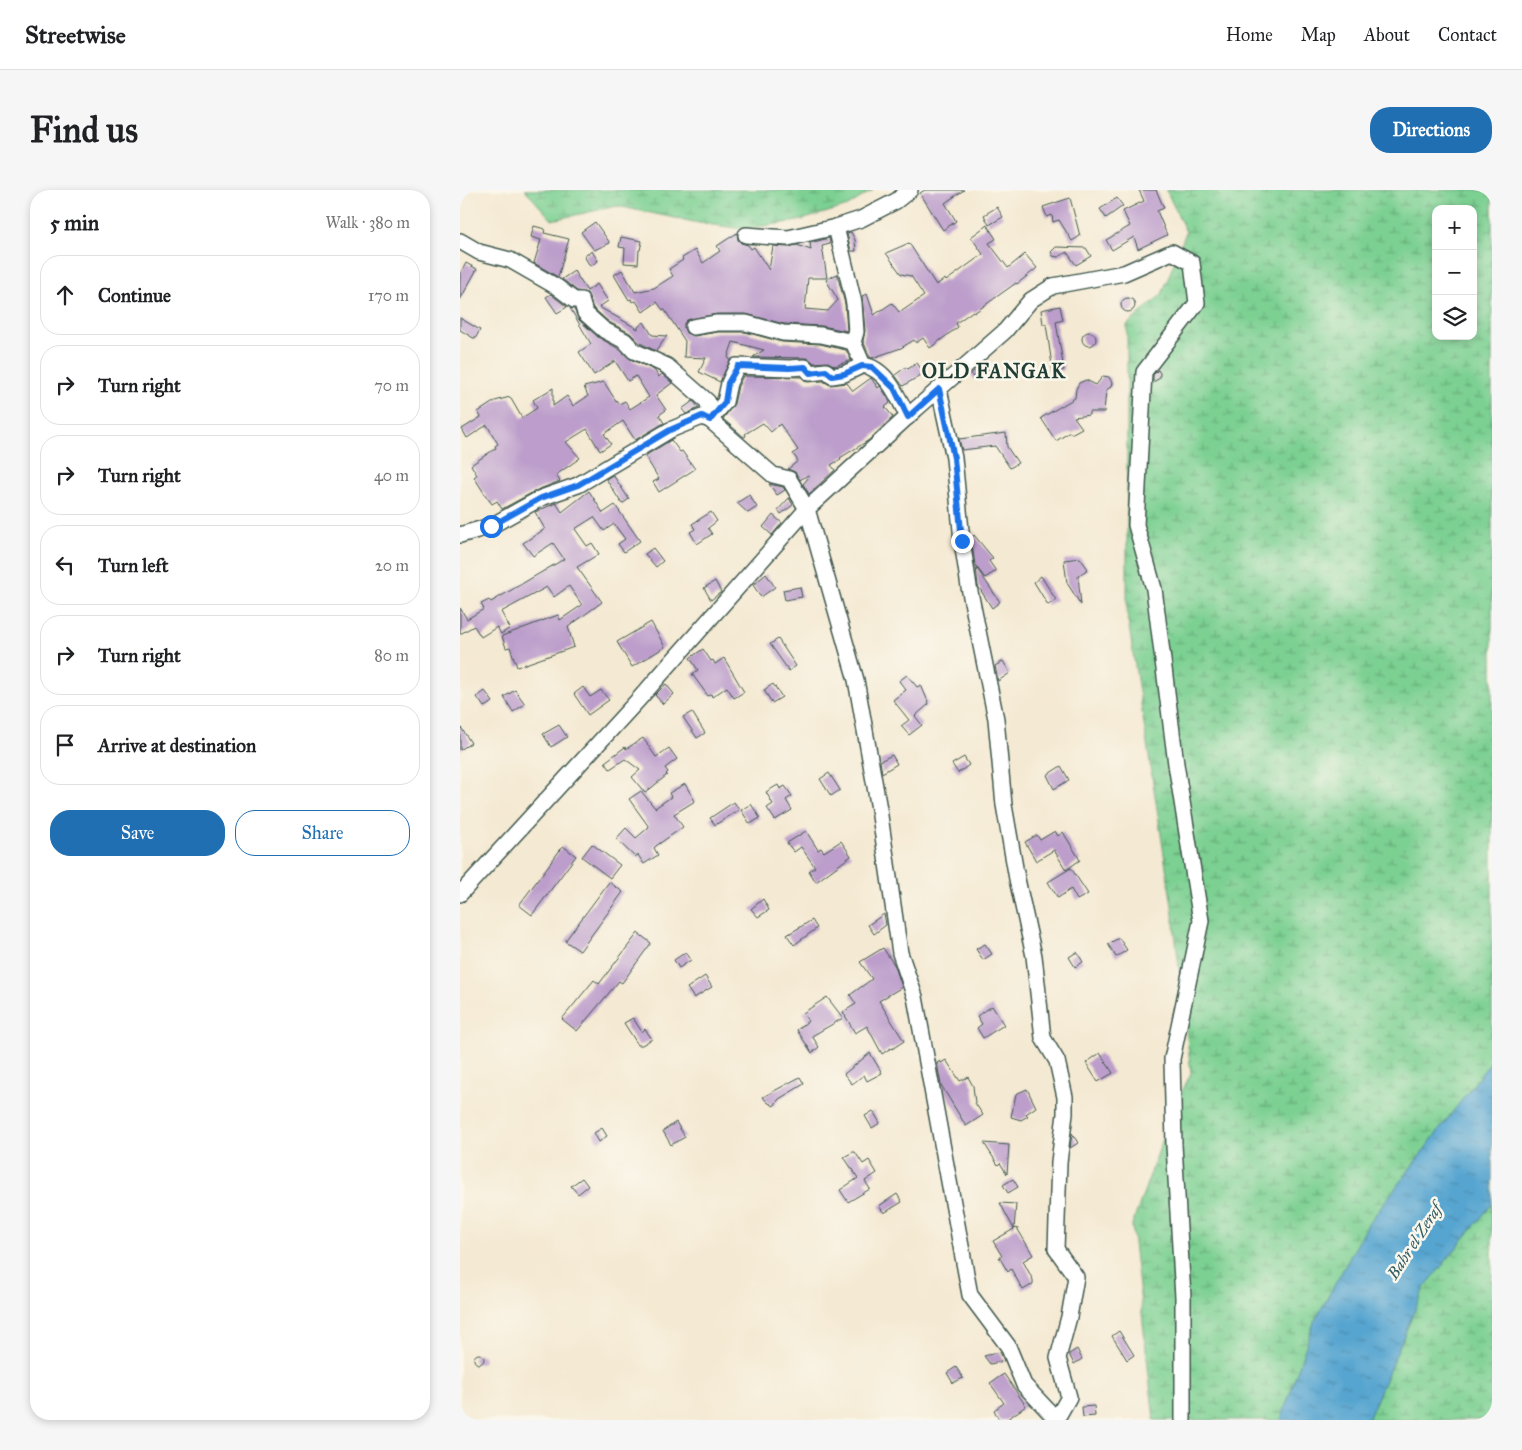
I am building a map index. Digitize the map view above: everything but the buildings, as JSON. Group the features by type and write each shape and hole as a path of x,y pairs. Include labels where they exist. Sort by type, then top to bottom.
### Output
{"street":[{"path":"746,235 788,238 836,227 861,219 896,201 910,190"},
{"path":"836,227 854,303 856,332 853,342 862,366"},
{"path":"460,241 479,252 510,260 557,287 574,300 581,300 585,313 604,330 626,341 634,351 666,366 708,402 710,420"},
{"path":"460,894 646,692 807,509 1005,331 1031,300 1053,286 1124,273 1172,252 1192,263 1196,303 1144,372 1136,525 1154,589 1176,764 1201,921 1172,1059 1174,1145 1183,1298 1183,1420"},
{"path":"693,327 717,323 746,323 783,333 821,335 853,342"},
{"path":"710,420 725,402 728,383 738,366 805,367 810,373 826,371 832,376 844,374 862,366 872,367 894,388 908,417"},
{"path":"460,535 491,526 541,498 578,485 670,430 702,416 710,420 773,475 789,479 807,509 856,680 879,809 900,954 915,997 970,1295 1008,1346 1024,1385 1056,1420 1069,1396 1058,1358 1069,1317 1076,1277 1056,1249 1058,1162 1065,1114 1065,1097 1057,1061 1043,1038 1034,956 1017,879 1004,805 996,719 968,587 954,458 939,389"}],"green space":[{"path":"525,190 873,190 848,206 798,221 743,229 699,223 617,206 552,220"},
{"path":"1166,190 1492,190 1492,1060 1369,1223 1314,1322 1281,1420 1154,1420 1132,1225 1174,1108 1191,1073 1172,906 1127,614 1127,325 1162,294 1186,232"},
{"path":"1492,1204 1492,1420 1368,1420 1424,1288"}],"water":[{"name":"Bahr el Zeraf","path":"1492,1060 1492,1204 1424,1288 1368,1420 1281,1420 1314,1322 1369,1223"}],"district":[{"name":"OLD FANGAK","path":"994,371"}],"route":[{"path":"491,526 541,498 578,485 670,430 702,416 710,420 725,402 728,383 738,366 805,367 810,373 826,371 832,376 844,374 862,366 872,367 894,388 908,417 939,389 954,458 962,541"}]}
